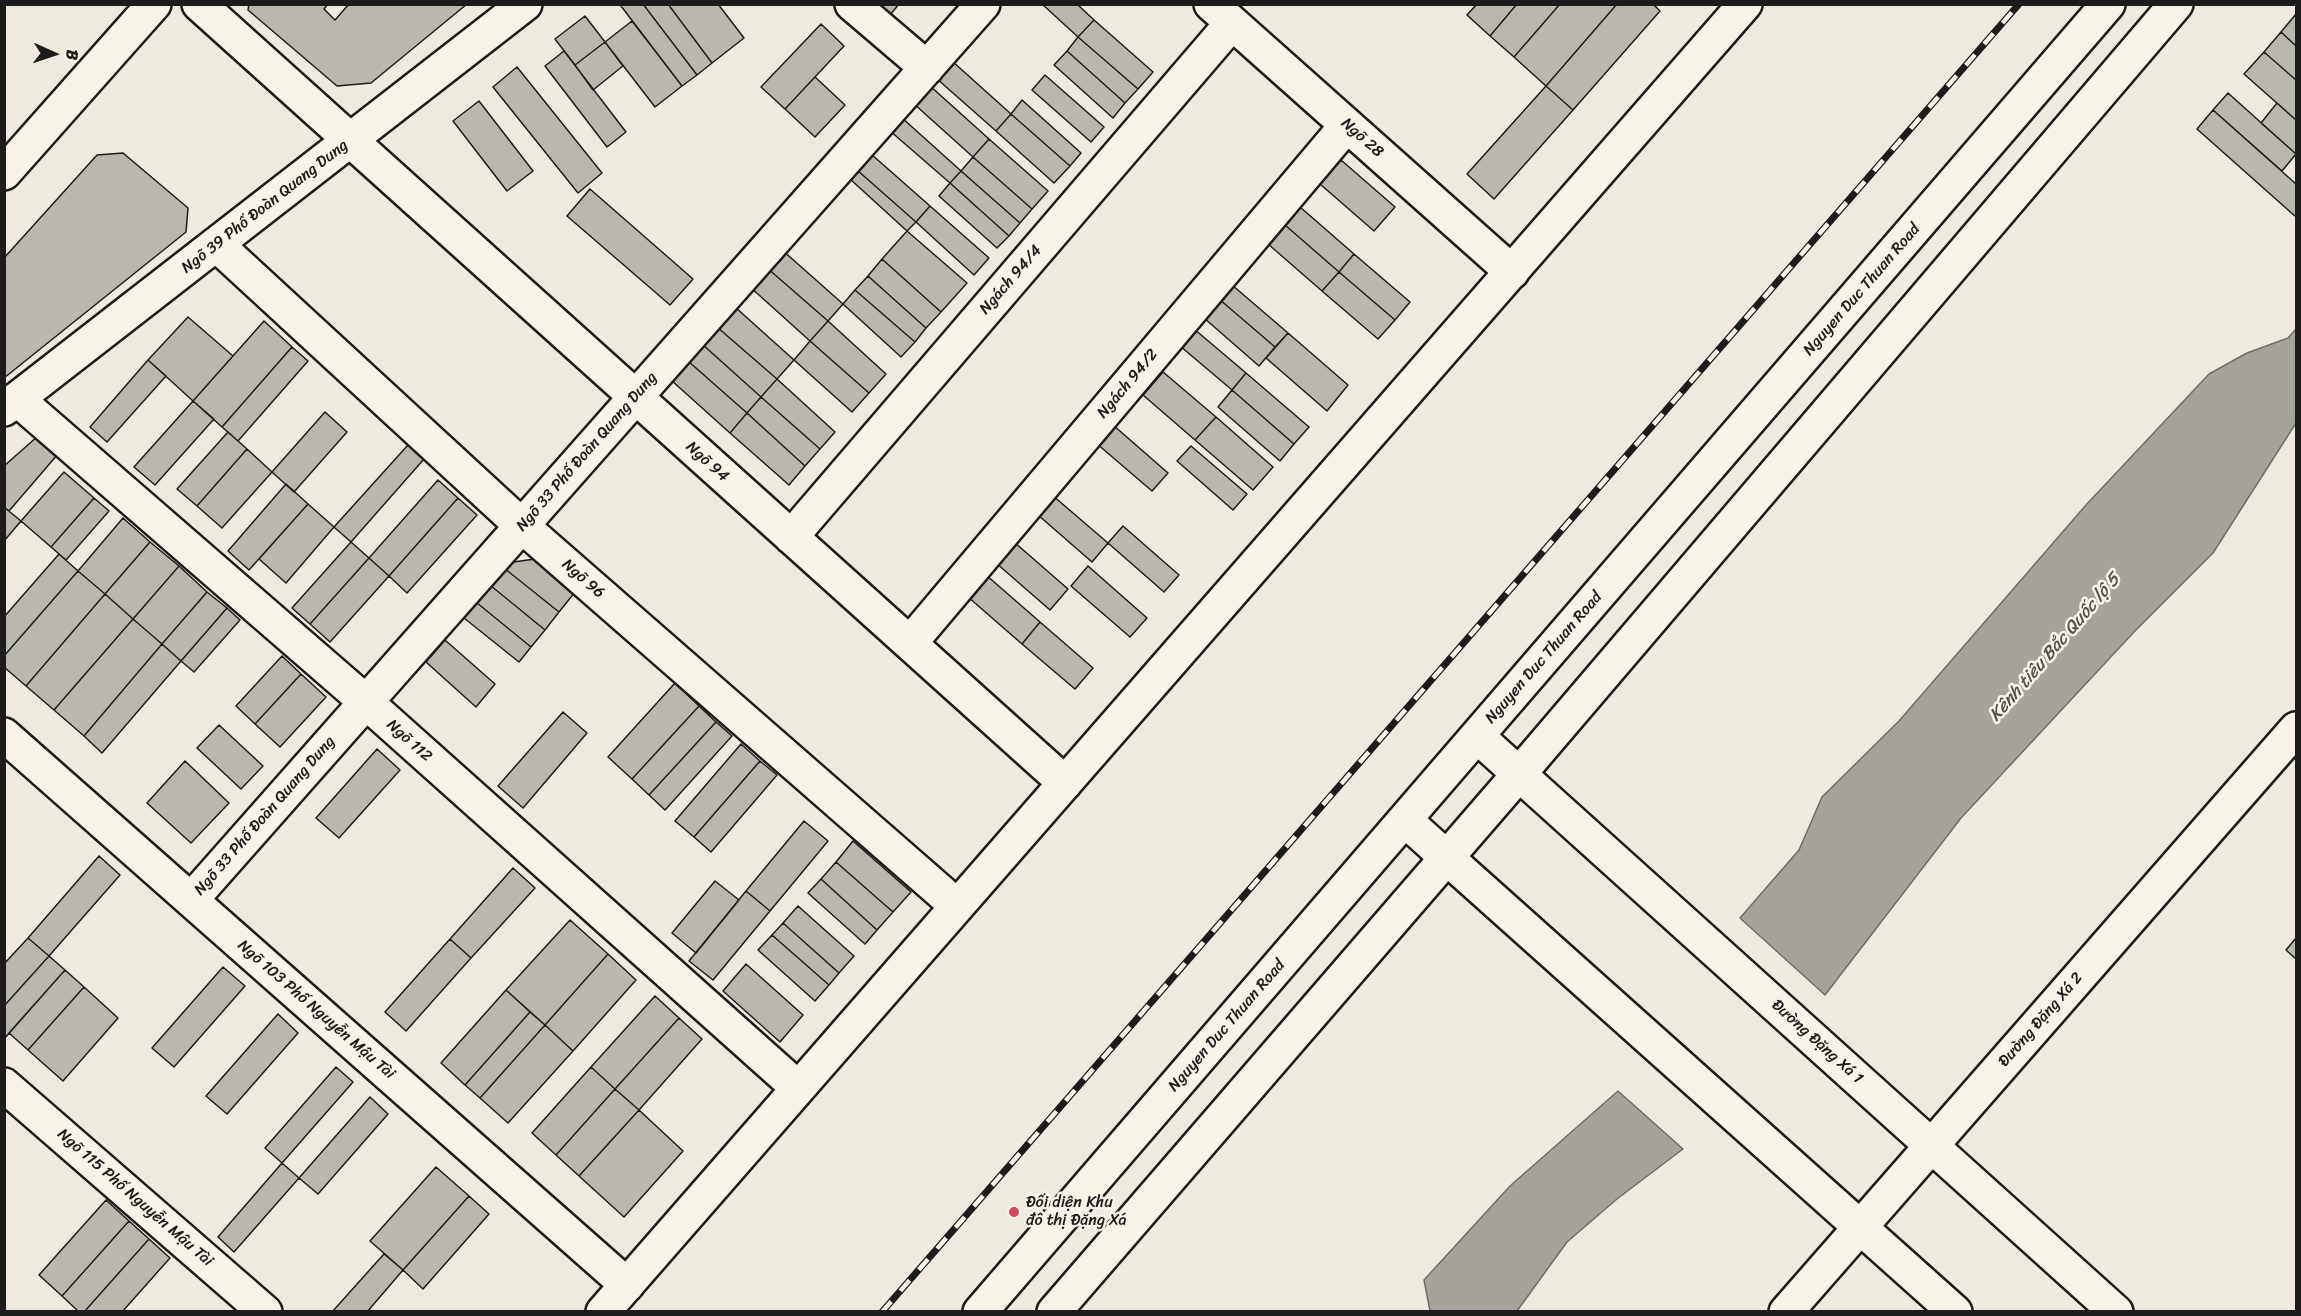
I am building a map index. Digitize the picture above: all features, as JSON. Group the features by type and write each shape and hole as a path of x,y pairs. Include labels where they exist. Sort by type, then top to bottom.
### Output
{"main road":[{"path":"4,173 154,4"},
{"name":"Ngõ 94","path":"200,4 1065,783"},
{"name":"Ngõ 39 Phố Đoàn Quang Dung","path":"11,404 525,4"},
{"path":"852,4 927,68"},
{"name":"Ngõ 33 Phố Đoàn Quang Dung","path":"191,900 983,4"},
{"path":"603,1311 1745,4"},
{"name":"Nguyen Duc Thuan Road","path":"980,1311 2108,4"},
{"path":"1054,1311 1519,774 2176,4"},
{"name":"Ngõ 28","path":"1221,14 1512,272"},
{"name":"Ngách 94/4","path":"791,537 1221,14"},
{"name":"Ngách 94/2","path":"910,643 1347,125"},
{"name":"Ngõ 96","path":"216,244 522,526 957,906"},
{"name":"Ngõ 112","path":"11,404 366,702 798,1088"},
{"name":"Đường Đặng Xá 2","path":"1786,1311 2296,729"},
{"name":"Ngõ 103 Phố Nguyễn Mậu Tài","path":"4,735 627,1285"},
{"name":"Đường Đặng Xá 1","path":"1477,736 2116,1311"},
{"path":"1405,820 1955,1311"},
{"name":"Ngõ 115 Phố Nguyễn Mậu Tài","path":"4,1085 265,1311"}],"water":[{"name":"Kênh tiêu Bắc Quốc lộ 5","path":"2296,329 2296,423 2213,553 2134,632 1961,818 1825,995 1740,918 1799,850 1822,797 1899,721 2086,505 2209,374 2247,353 2288,338"},
{"path":"1618,1091 1683,1149 1617,1199 1567,1242 1517,1311 1430,1311 1424,1280 1510,1186"}],"building":[{"path":"249,4 328,4 324,9 335,20 349,4 467,4 371,83 337,86 248,10"},
{"path":"623,4 643,4 697,75 682,86 621,6"},
{"path":"643,4 668,4 712,63 697,75"},
{"path":"668,4 718,4 744,38 712,63"},
{"path":"877,4 899,4 890,15"},
{"path":"1042,4 1077,4 1094,20 1078,37"},
{"path":"1477,4 1517,4 1490,36 1467,15"},
{"path":"1517,4 1560,4 1514,57 1490,36"},
{"path":"1560,4 1617,4 1546,86 1514,57"},
{"path":"1617,4 1653,4 1660,11 1573,110 1546,86"},
{"path":"2296,14 2296,46 2281,32"},
{"path":"585,16 605,42 575,65 555,39"},
{"path":"1094,20 1153,72 1138,89 1078,37"},
{"path":"632,21 682,86 655,107 605,42"},
{"path":"821,24 844,46 785,109 761,87"},
{"path":"2281,32 2296,46 2296,80 2264,52"},
{"path":"1078,37 1138,89 1125,103 1067,51"},
{"path":"605,42 623,66 593,90 575,65"},
{"path":"564,51 626,132 607,147 545,66"},
{"path":"1067,51 1125,103 1113,118 1054,65"},
{"path":"2264,52 2296,80 2296,120 2244,74"},
{"path":"952,61 1011,114 996,131 936,78"},
{"path":"517,67 602,173 578,193 493,87"},
{"path":"1045,75 1104,127 1091,142 1032,90"},
{"path":"815,77 845,105 815,137 785,109"},
{"path":"929,85 989,139 973,157 913,103"},
{"path":"1546,86 1573,110 1494,199 1467,174"},
{"path":"2228,93 2296,154 2282,171 2213,110"},
{"path":"1022,100 1081,153 1070,166 1011,114"},
{"path":"479,101 533,171 507,191 453,121"},
{"path":"2277,103 2296,120 2296,154 2261,123"},
{"path":"2213,110 2296,184 2296,217 2197,129"},
{"path":"1011,114 1070,166 1054,183 996,131"},
{"path":"901,117 961,171 950,183 889,130"},
{"path":"989,139 1048,191 1032,209 973,157"},
{"path":"123,153 188,208 186,232 4,378 4,258 97,155"},
{"path":"871,154 930,206 916,222 857,170"},
{"path":"973,157 1032,209 1020,223 961,171"},
{"path":"1341,160 1395,207 1374,231 1320,184"},
{"path":"857,170 916,222 907,231 850,179"},
{"path":"961,171 1020,223 1009,236 950,183"},
{"path":"950,183 1009,236 997,248 939,196"},
{"path":"590,189 693,279 670,305 567,216"},
{"path":"1292,200 1354,254 1339,272 1277,218"},
{"path":"930,206 989,258 974,275 916,222"},
{"path":"1277,218 1339,272 1322,291 1260,237"},
{"path":"907,231 967,283 941,312 882,259"},
{"path":"781,249 843,304 828,321 766,267"},
{"path":"1354,254 1410,302 1395,320 1339,272"},
{"path":"882,259 941,312 926,328 868,276"},
{"path":"766,267 828,321 810,341 749,286"},
{"path":"1339,272 1395,320 1378,339 1322,291"},
{"path":"868,276 926,328 915,342 855,290"},
{"path":"1225,279 1288,333 1275,347 1212,293"},
{"path":"855,290 915,342 901,357 843,304"},
{"path":"1212,293 1275,347 1259,366 1196,311"},
{"path":"735,307 794,360 777,379 717,327"},
{"path":"188,317 233,356 193,401 148,360"},
{"path":"264,321 292,347 222,427 193,401"},
{"path":"828,321 886,374 869,393 810,341"},
{"path":"1187,323 1246,373 1232,390 1173,340"},
{"path":"717,327 777,379 761,397 702,344"},
{"path":"1288,333 1348,385 1327,411 1266,358"},
{"path":"810,341 869,393 852,412 794,360"},
{"path":"702,344 761,397 747,413 688,361"},
{"path":"292,347 308,361 238,441 222,427"},
{"path":"148,360 166,376 107,442 90,427"},
{"path":"688,361 747,413 730,433 671,380"},
{"path":"1163,372 1216,417 1195,440 1143,395"},
{"path":"1246,373 1309,427 1294,444 1232,390"},
{"path":"777,379 835,432 820,449 761,397"},
{"path":"1232,390 1294,444 1280,461 1218,407"},
{"path":"761,397 820,449 805,466 747,413"},
{"path":"193,401 214,419 155,485 134,467"},
{"path":"325,412 347,432 294,492 272,472"},
{"path":"747,413 805,466 789,485 730,433"},
{"path":"1216,417 1273,467 1253,490 1195,440"},
{"path":"1105,418 1168,473 1152,491 1089,437"},
{"path":"228,432 247,449 197,506 177,489"},
{"path":"38,436 58,454 9,511 4,507 4,466"},
{"path":"408,445 424,459 351,542 334,527"},
{"path":"1191,446 1247,494 1233,510 1177,461"},
{"path":"247,449 272,472 222,528 197,506"},
{"path":"64,472 94,498 51,547 21,521"},
{"path":"438,480 458,498 389,576 369,558"},
{"path":"286,484 308,504 249,570 228,551"},
{"path":"1045,489 1108,543 1092,562 1030,508"},
{"path":"94,498 109,511 66,560 51,547"},
{"path":"458,498 477,515 407,593 389,576"},
{"path":"308,504 334,527 286,583 259,559"},
{"path":"4,507 21,521 4,541"},
{"path":"123,518 150,542 105,594 78,571"},
{"path":"1123,526 1179,575 1164,592 1108,543"},
{"path":"1006,535 1068,589 1050,610 988,556"},
{"path":"150,542 179,566 133,619 105,594"},
{"path":"351,542 369,558 310,624 292,608"},
{"path":"59,554 78,571 4,656 4,617"},
{"path":"369,558 389,576 330,642 310,624"},
{"path":"535,559 575,592 559,612 499,564"},
{"path":"499,564 559,612 545,630 485,581"},
{"path":"179,566 207,592 162,644 133,619"},
{"path":"1088,566 1147,618 1130,637 1071,586"},
{"path":"978,568 1040,622 1022,644 960,590"},
{"path":"78,571 105,594 26,686 4,667 4,656"},
{"path":"485,581 545,630 531,647 471,598"},
{"path":"207,592 227,608 181,661 162,644"},
{"path":"105,594 133,619 54,710 26,686"},
{"path":"471,598 531,647 519,662 459,614"},
{"path":"227,608 240,620 194,672 181,661"},
{"path":"133,619 162,644 84,736 54,710"},
{"path":"1040,622 1093,668 1075,689 1022,644"},
{"path":"445,640 495,684 476,707 426,662"},
{"path":"162,644 181,661 102,753 84,736"},
{"path":"282,656 301,674 255,724 236,706"},
{"path":"301,674 326,697 280,747 255,724"},
{"path":"675,683 699,706 632,779 608,757"},
{"path":"699,706 716,722 649,795 632,779"},
{"path":"563,712 587,733 523,808 498,786"},
{"path":"716,722 732,736 665,810 649,795"},
{"path":"219,725 263,766 241,789 197,748"},
{"path":"741,744 760,761 694,837 675,821"},
{"path":"377,749 400,770 339,838 316,818"},
{"path":"185,761 229,803 191,843 147,803"},
{"path":"760,761 777,775 711,852 694,837"},
{"path":"804,821 828,841 770,911 746,891"},
{"path":"853,841 911,892 893,912 836,862"},
{"path":"99,856 120,875 49,956 28,938"},
{"path":"836,862 893,912 877,930 821,879"},
{"path":"513,868 535,888 471,958 450,939"},
{"path":"821,879 877,930 865,944 808,893"},
{"path":"715,881 739,900 696,953 672,933"},
{"path":"746,891 770,911 713,980 689,961"},
{"path":"798,906 854,956 839,973 783,923"},
{"path":"570,920 608,954 545,1025 506,990"},
{"path":"783,923 839,973 829,985 772,935"},
{"path":"772,935 829,985 815,1001 758,950"},
{"path":"28,938 49,956 4,1006 4,964"},
{"path":"2296,938 2296,959 2286,950"},
{"path":"450,939 471,958 406,1031 385,1012"},
{"path":"608,954 636,980 573,1051 545,1025"},
{"path":"49,956 65,970 4,1039 4,1006"},
{"path":"746,964 803,1015 780,1042 723,991"},
{"path":"223,967 245,986 174,1067 152,1048"},
{"path":"65,970 84,987 28,1050 9,1033"},
{"path":"84,987 118,1018 63,1081 28,1050"},
{"path":"506,990 530,1012 465,1085 441,1063"},
{"path":"655,996 679,1018 615,1089 591,1067"},
{"path":"530,1012 545,1025 480,1098 465,1085"},
{"path":"278,1014 298,1033 227,1114 206,1096"},
{"path":"679,1018 702,1039 639,1110 615,1089"},
{"path":"545,1025 573,1051 508,1123 480,1098"},
{"path":"336,1067 353,1082 282,1163 265,1148"},
{"path":"591,1067 615,1089 556,1155 532,1133"},
{"path":"615,1089 639,1110 579,1176 556,1155"},
{"path":"370,1097 388,1114 318,1194 299,1178"},
{"path":"639,1110 683,1151 624,1217 579,1176"},
{"path":"282,1163 299,1178 234,1252 218,1237"},
{"path":"436,1167 469,1196 403,1270 370,1241"},
{"path":"469,1196 489,1214 423,1289 403,1270"},
{"path":"106,1200 129,1221 62,1296 39,1275"},
{"path":"129,1221 149,1239 84,1312 79,1312 62,1296"},
{"path":"149,1239 170,1258 122,1312 84,1312"},
{"path":"384,1254 403,1270 367,1312 332,1312"}],"railway":[{"path":"882,1312 2019,4"}],"place":[{"name":"Đối diện Khu đô thị Đặng Xá","path":"1014,1212"}]}
